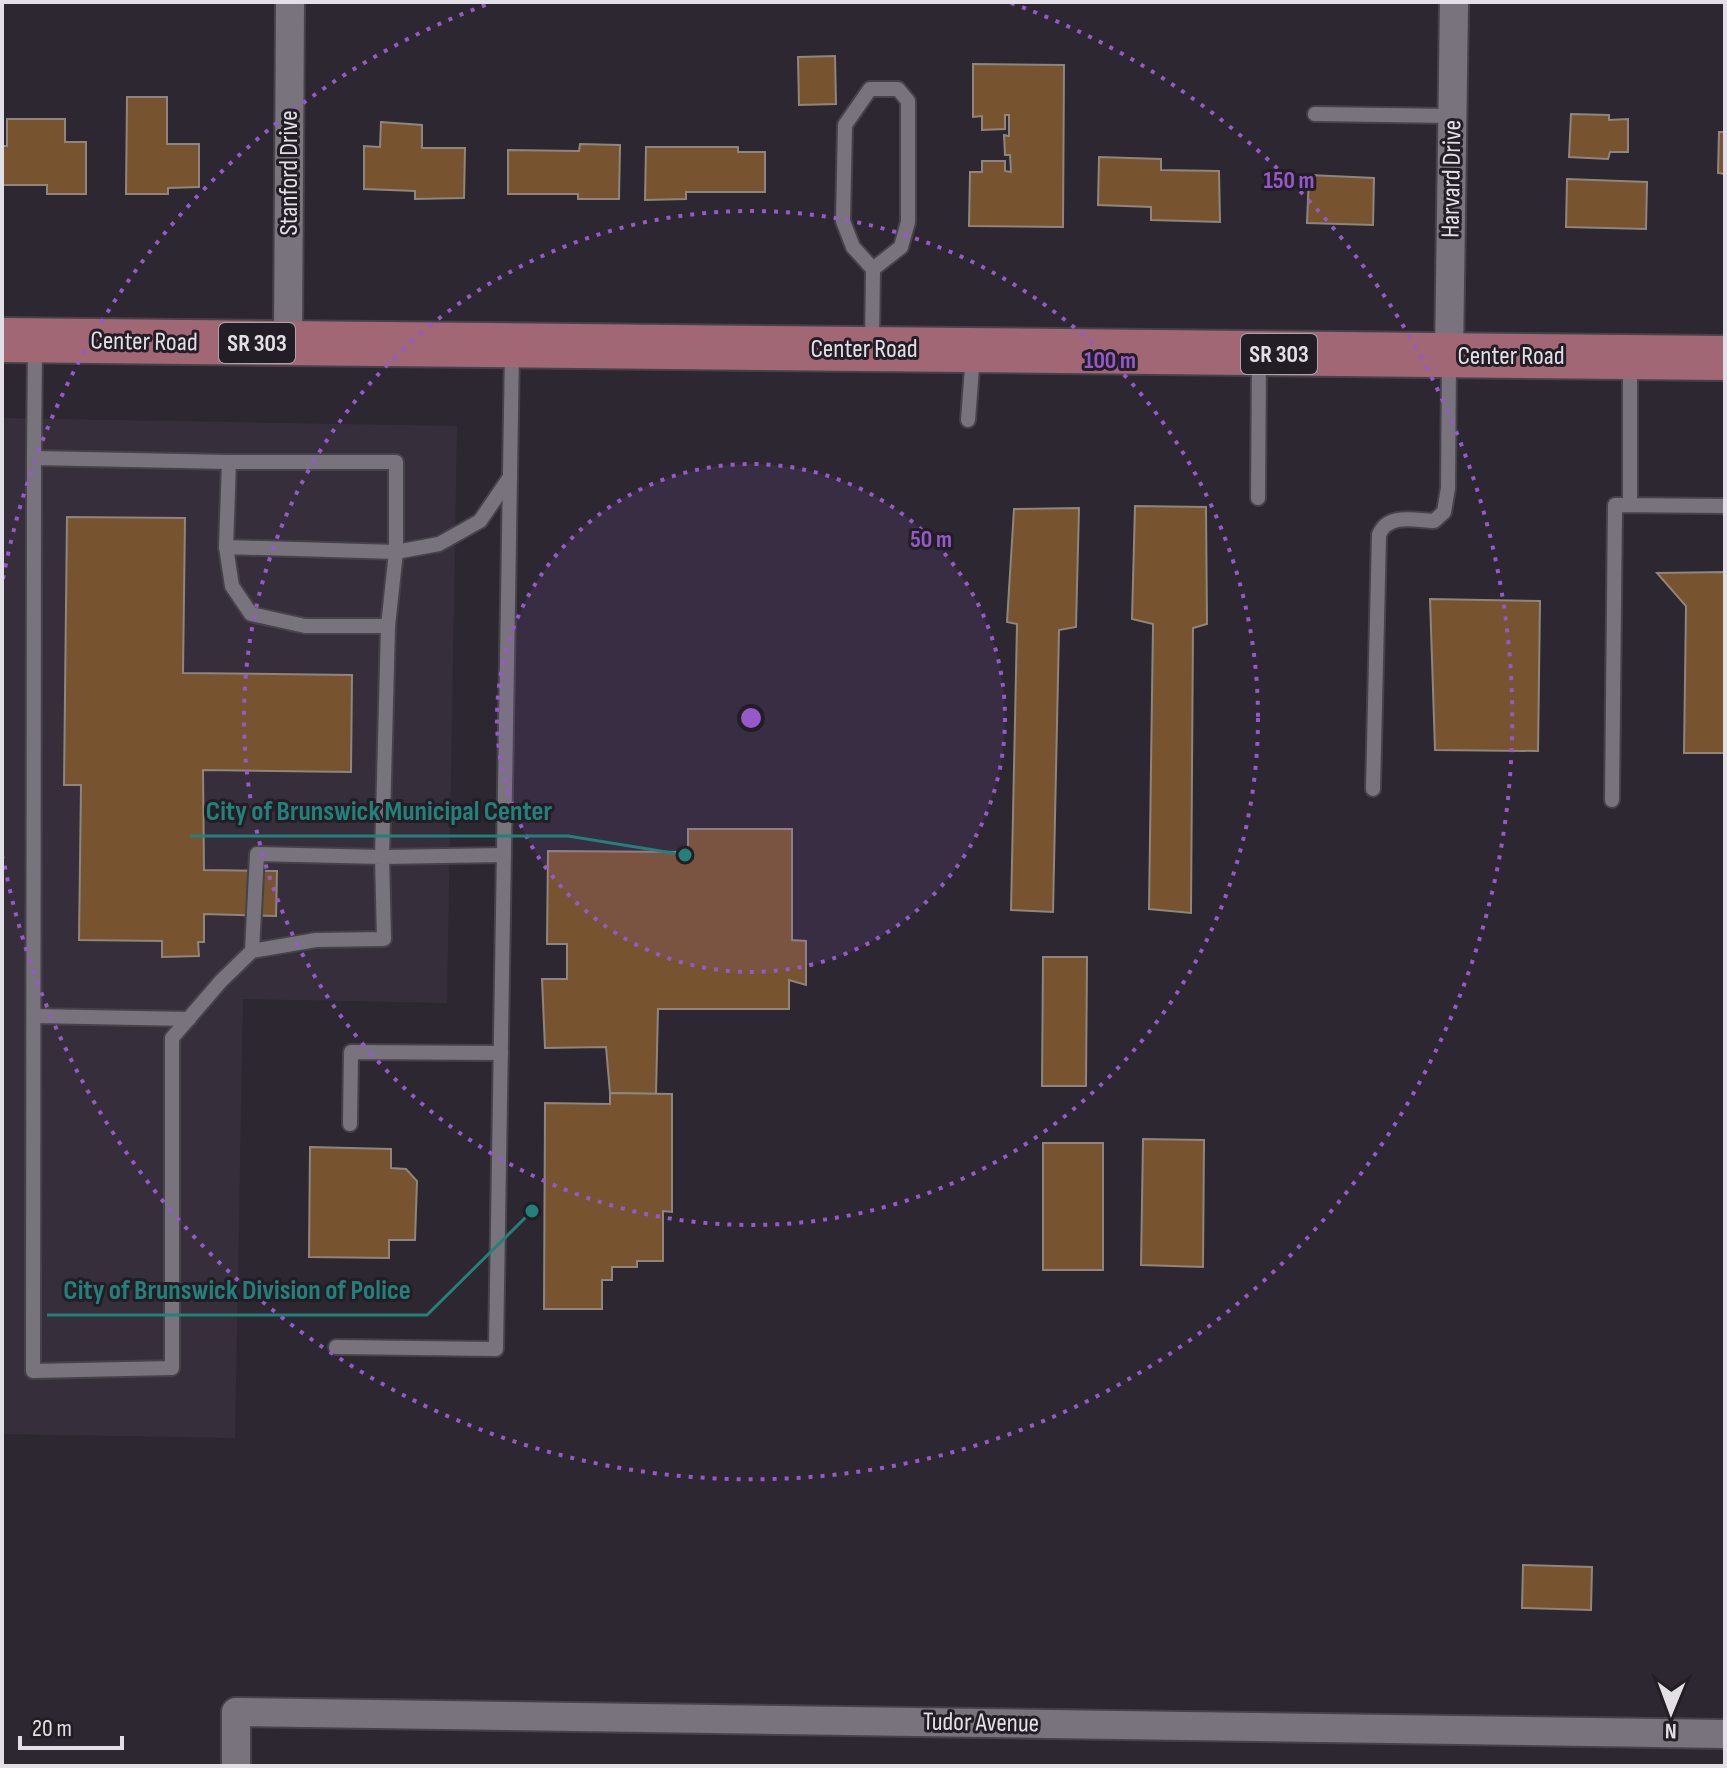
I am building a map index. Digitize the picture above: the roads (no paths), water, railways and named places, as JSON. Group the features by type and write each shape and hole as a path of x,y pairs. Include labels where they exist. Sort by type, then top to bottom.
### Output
{"main road":[{"name":"Center Road","path":"19,340 1725,358"}],"street":[{"name":"Stanford Drive","path":"288,343 290,2"},
{"name":"Harvard Drive","path":"1449,356 1454,2"},
{"name":"Tudor Avenue","path":"236,1766 236,1712 1725,1734"}],"lane":[{"path":"872,349 873,269 853,247 843,221 845,125 870,89 898,89 908,101 908,222 901,247 873,269"},
{"path":"1315,114 1452,116"},
{"path":"19,340 34,458 33,1371 172,1368 172,1038 221,981 252,951 316,940 384,939 382,857 388,626 396,552 396,462 34,458"},
{"path":"336,1347 496,1349 512,346"},
{"path":"968,420 973,350"},
{"path":"1258,498 1259,354"},
{"path":"1373,789 1379,535 1382,526 1390,520 1434,521 1444,512 1448,488 1449,356"},
{"path":"1630,357 1630,505"},
{"path":"229,462 226,547 232,586 251,614 305,626 388,626"},
{"path":"226,547 396,552 439,544 480,521 510,476"},
{"path":"1612,800 1615,505 1725,506"},
{"path":"252,951 257,854 382,857 504,855"},
{"path":"34,1016 189,1019"},
{"path":"350,1124 351,1052 501,1053"}],"place":[{"name":"City of Brunswick Municipal Center","path":"685,855"},
{"name":"City of Brunswick Division of Police","path":"532,1211"}]}
